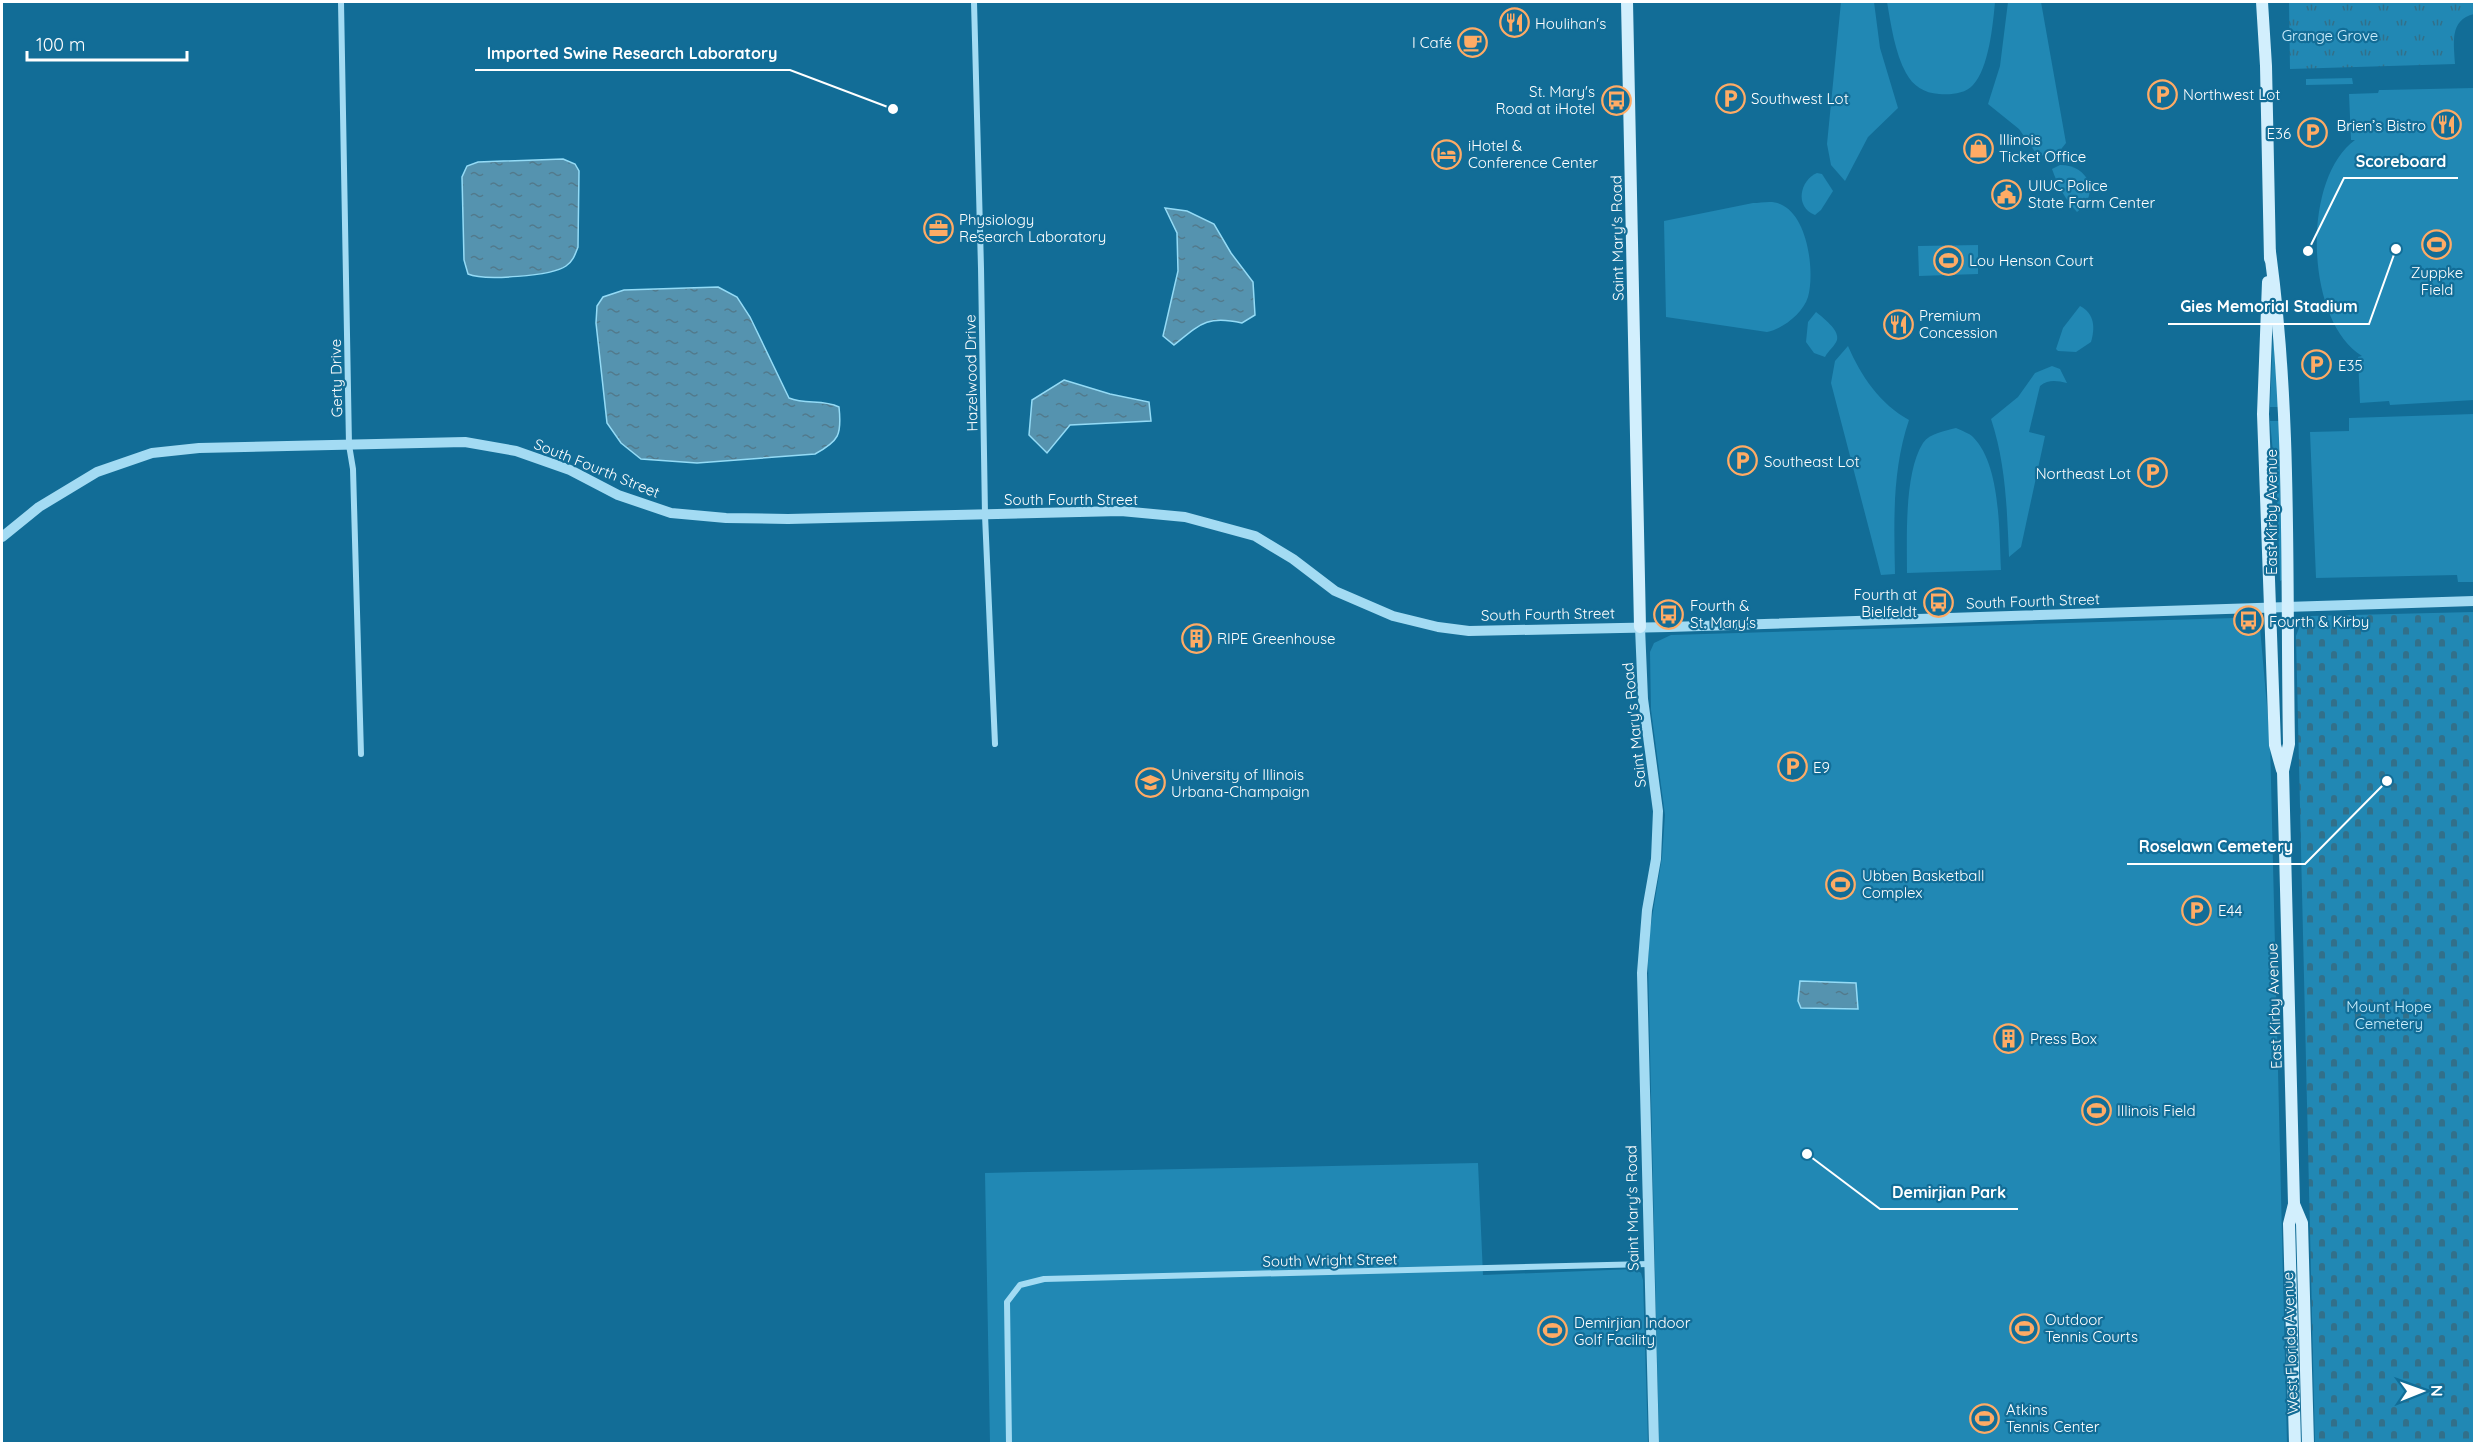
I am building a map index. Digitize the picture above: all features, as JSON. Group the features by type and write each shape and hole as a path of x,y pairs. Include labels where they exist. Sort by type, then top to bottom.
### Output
{"main road":[{"name":"Saint Mary's Road","path":"1627,2 1640,627"},
{"name":"East Kirby Avenue","path":"2262,2 2266,66 2270,252 2263,414 2275,745 2283,771"},
{"name":"East Kirby Avenue","path":"2270,252 2279,320 2285,414 2289,744 2283,771 2294,1204 2289,1224 2289,1243"},
{"name":"East Kirby Avenue","path":"2294,1204 2302,1223 2303,1242"},
{"name":"West Florida Avenue","path":"2303,1242 2308,1443"},
{"name":"West Florida Avenue","path":"2289,1243 2295,1443"}],"street":[{"name":"Gerty Drive","path":"341,2 349,445 353,469 362,754"},
{"name":"Hazelwood Drive","path":"974,2 985,515 995,744"},
{"name":"South Fourth Street","path":"2,537 39,507 97,472 152,453 199,448 465,442 516,451 570,470 618,495 671,513 726,518 788,519 1121,511 1185,517 1255,536 1293,559 1335,591 1393,616 1438,627 1469,631 2271,609 2475,601"},
{"name":"Saint Mary's Road","path":"1640,627 1643,699 1658,812 1656,859 1647,910 1642,973 1654,1443"},
{"name":"South Wright Street","path":"1009,1443 1007,1302 1020,1286 1038,1280 1648,1264"}],"green space":[{"path":"1841,2 1874,2 1880,48 1898,108 1868,137 1845,181 1831,165 1827,144"},
{"path":"1887,2 1995,2 1983,68 1970,88 1957,93 1939,94 1928,92 1912,82 1899,57"},
{"path":"2008,2 2041,2 2066,143 2058,153 2038,156 2019,129 1988,104 2000,66"},
{"name":"Grange Grove","path":"2289,2 2474,2 2474,14 2460,21 2457,27 2454,41 2455,64 2290,69"},
{"path":"2352,78 2353,84 2306,85 2306,79"},
{"path":"2474,88 2474,400 2390,405 2389,401 2360,403 2358,357 2362,356 2343,338 2329,313 2320,283 2317,250 2318,216 2325,185 2337,159 2355,140 2351,140 2349,94 2378,93 2379,90"},
{"path":"2060,165 2078,170 2088,182 2089,197 2077,212 2062,192 2052,169"},
{"path":"1817,173 1822,174 1833,191 1815,215 1804,206 1802,194 1807,181"},
{"path":"1753,203 1780,204 1790,210 1803,232 1811,273 1808,297 1802,309 1786,324 1767,332 1666,317 1664,221"},
{"name":"Lou Henson Court","path":"1978,245 1978,274 1919,276 1918,246"},
{"path":"2080,306 2089,313 2093,322 2091,342 2076,352 2058,351 2056,349 2063,328"},
{"path":"1816,312 1830,324 1837,336 1836,342 1825,357 1814,353 1806,342 1808,322"},
{"path":"2273,337 2279,407 2270,407"},
{"path":"1848,346 1872,388 1889,406 1909,420 1903,439 1897,477 1895,574 1881,575 1831,383 1835,361"},
{"path":"2052,366 2060,369 2067,383 2050,381 2040,386 2029,432 2045,436 2021,547 2009,557 2003,470 1991,419 2018,397 2035,373"},
{"path":"2474,414 2474,582 2458,582 2457,575 2316,578 2310,432 2349,431 2349,418"},
{"path":"2270,421 2279,421 2282,580 2280,581 2277,496"},
{"path":"1956,428 1973,437 1989,464 1997,500 2001,570 1907,573 1908,506 1912,471 1917,456 1923,443 1930,437"},
{"name":"Mount Hope Cemetery","path":"2474,612 2474,1443 2315,1443 2296,636 2301,623 2311,616"},
{"path":"2235,618 2250,620 2260,628 2270,740 2287,1443 1659,1443 1648,962 1650,930 1662,857 1665,815 1651,710 1650,652 1654,643 1671,635"},
{"path":"1478,1163 1483,1275 1635,1269 1641,1273 1648,1443 990,1443 985,1173"}],"water":[{"path":"563,159 575,164 579,171 578,247 570,262 558,270 533,275 488,277 468,274 464,260 462,177 467,166 478,162"},
{"path":"1165,208 1187,211 1214,224 1231,253 1253,282 1255,315 1242,323 1220,320 1205,323 1174,345 1163,336 1178,271 1177,233"},
{"path":"718,287 737,297 750,317 789,398 839,407 840,424 837,436 834,441 815,454 697,463 641,459 621,443 607,423 596,323 597,306 603,297 624,290"},
{"path":"1064,380 1110,394 1149,402 1151,421 1070,425 1047,453 1029,435 1032,400"},
{"path":"1800,981 1856,983 1858,1009 1801,1008 1798,1001"}],"place":[{"name":"Houlihan's","path":"1514,23"},
{"name":"I Café","path":"1473,42"},
{"name":"Northwest Lot","path":"2162,94"},
{"name":"Southwest Lot","path":"1730,98"},
{"name":"St. Mary's Road at iHotel","path":"1616,100"},
{"name":"Imported Swine Research Laboratory","path":"893,109"},
{"name":"Brien’s Bistro","path":"2447,125"},
{"name":"E36","path":"2312,133"},
{"name":"Illinois Ticket Office","path":"1978,148"},
{"name":"iHotel & Conference Center","path":"1447,154"},
{"name":"UIUC Police State Farm Center","path":"2007,194"},
{"name":"Physiology Research Laboratory","path":"938,228"},
{"name":"Zuppke Field","path":"2437,245"},
{"name":"Gies Memorial Stadium","path":"2396,249"},
{"name":"Scoreboard","path":"2308,251"},
{"name":"Lou Henson Court","path":"1948,260"},
{"name":"Premium Concession","path":"1898,324"},
{"name":"E35","path":"2317,365"},
{"name":"Southeast Lot","path":"1743,461"},
{"name":"Northeast Lot","path":"2152,473"},
{"name":"Fourth at Bielfeldt","path":"1938,603"},
{"name":"Fourth & St. Mary's","path":"1669,614"},
{"name":"Fourth & Kirby","path":"2248,621"},
{"name":"RIPE Greenhouse","path":"1196,638"},
{"name":"E9","path":"1792,767"},
{"name":"Roselawn Cemetery","path":"2387,781"},
{"name":"University of Illinois Urbana-Champaign","path":"1150,783"},
{"name":"Ubben Basketball Complex","path":"1841,884"},
{"name":"E44","path":"2197,910"},
{"name":"Press Box","path":"2009,1038"},
{"name":"Illinois Field","path":"2096,1110"},
{"name":"Demirjian Park","path":"1807,1154"},
{"name":"Outdoor Tennis Courts","path":"2024,1328"},
{"name":"Demirjian Indoor Golf Facility","path":"1553,1331"},
{"name":"Atkins Tennis Center","path":"1985,1418"}]}
